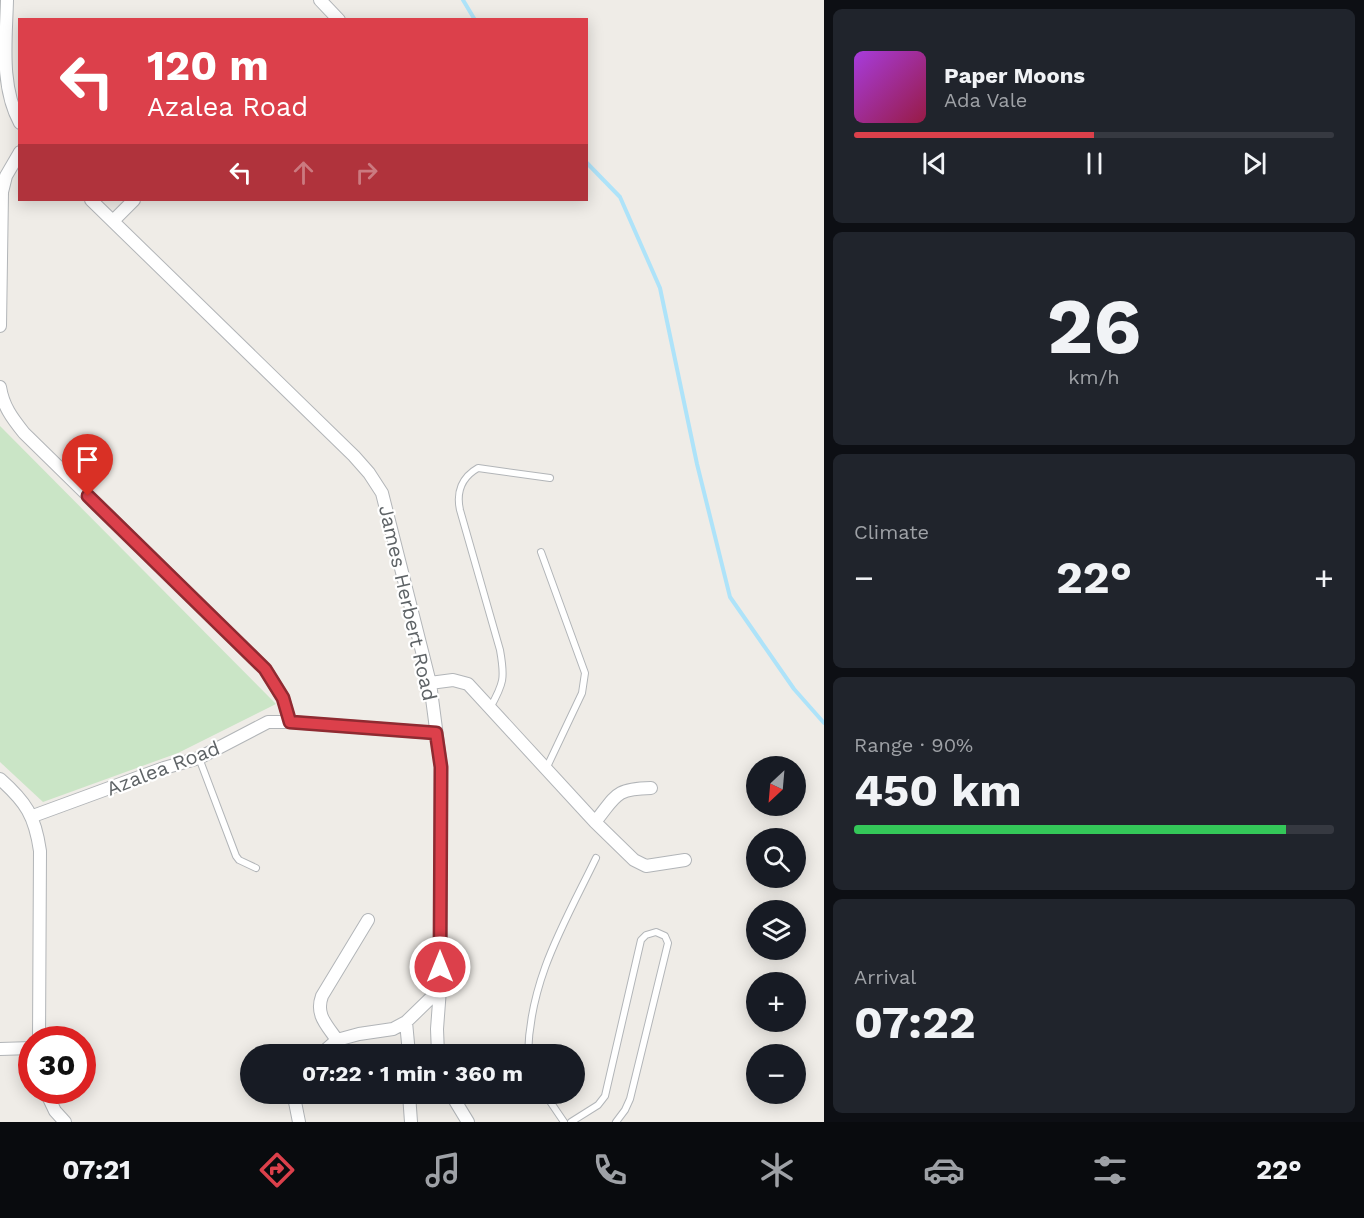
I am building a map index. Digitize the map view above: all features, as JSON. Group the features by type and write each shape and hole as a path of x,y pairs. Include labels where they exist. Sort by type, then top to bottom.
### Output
{"street":[{"path":"7,0 6,83 10,102 18,119"},
{"path":"320,0 337,18"},
{"path":"0,327 2,192 6,176 18,155"},
{"name":"James Herbert Road","path":"92,201 369,473 382,493 430,683 441,767 438,1044"},
{"path":"113,221 133,201"},
{"path":"0,387 2,400 24,433 265,669 283,698 290,722"},
{"path":"430,683 460,680 468,684 595,822 634,860 640,864 653,866 685,860"},
{"name":"Azalea Road","path":"33,816 164,768 199,759 268,722 436,733"},
{"path":"0,779 19,796 33,816 40,851 39,1026"},
{"path":"595,822 622,791 651,788"},
{"path":"337,1040 320,1015 318,1005 368,920"},
{"path":"332,1044 337,1040 358,1034 393,1029 406,1022 440,989"},
{"path":"406,1022 408,1044"},
{"path":"0,1049 18,1048"},
{"path":"52,1104 65,1122"},
{"path":"295,1104 299,1122"},
{"path":"410,1104 411,1122"},
{"path":"457,1104 468,1122"}],"lane":[{"path":"490,708 503,682 503,670 500,650 460,510 458,492 470,472 478,468 550,478"},
{"path":"542,552 585,673 582,693 546,769"},
{"path":"199,759 236,856 239,860 256,868"},
{"path":"529,1044 536,991 546,959 596,858"},
{"path":"571,1122 598,1105 605,1096 641,940 646,935 656,932 665,936 669,943 630,1099 616,1122"},
{"path":"552,1104 564,1122"}],"green space":[{"path":"0,426 276,704 178,753 43,802 0,762"}],"waterway":[{"path":"463,0 474,18"},
{"path":"588,164 620,197 660,288 697,464 730,597 794,689 824,723"}],"route":[{"path":"88,496 265,669 283,698 290,722 436,733 441,767 440,967"}]}
